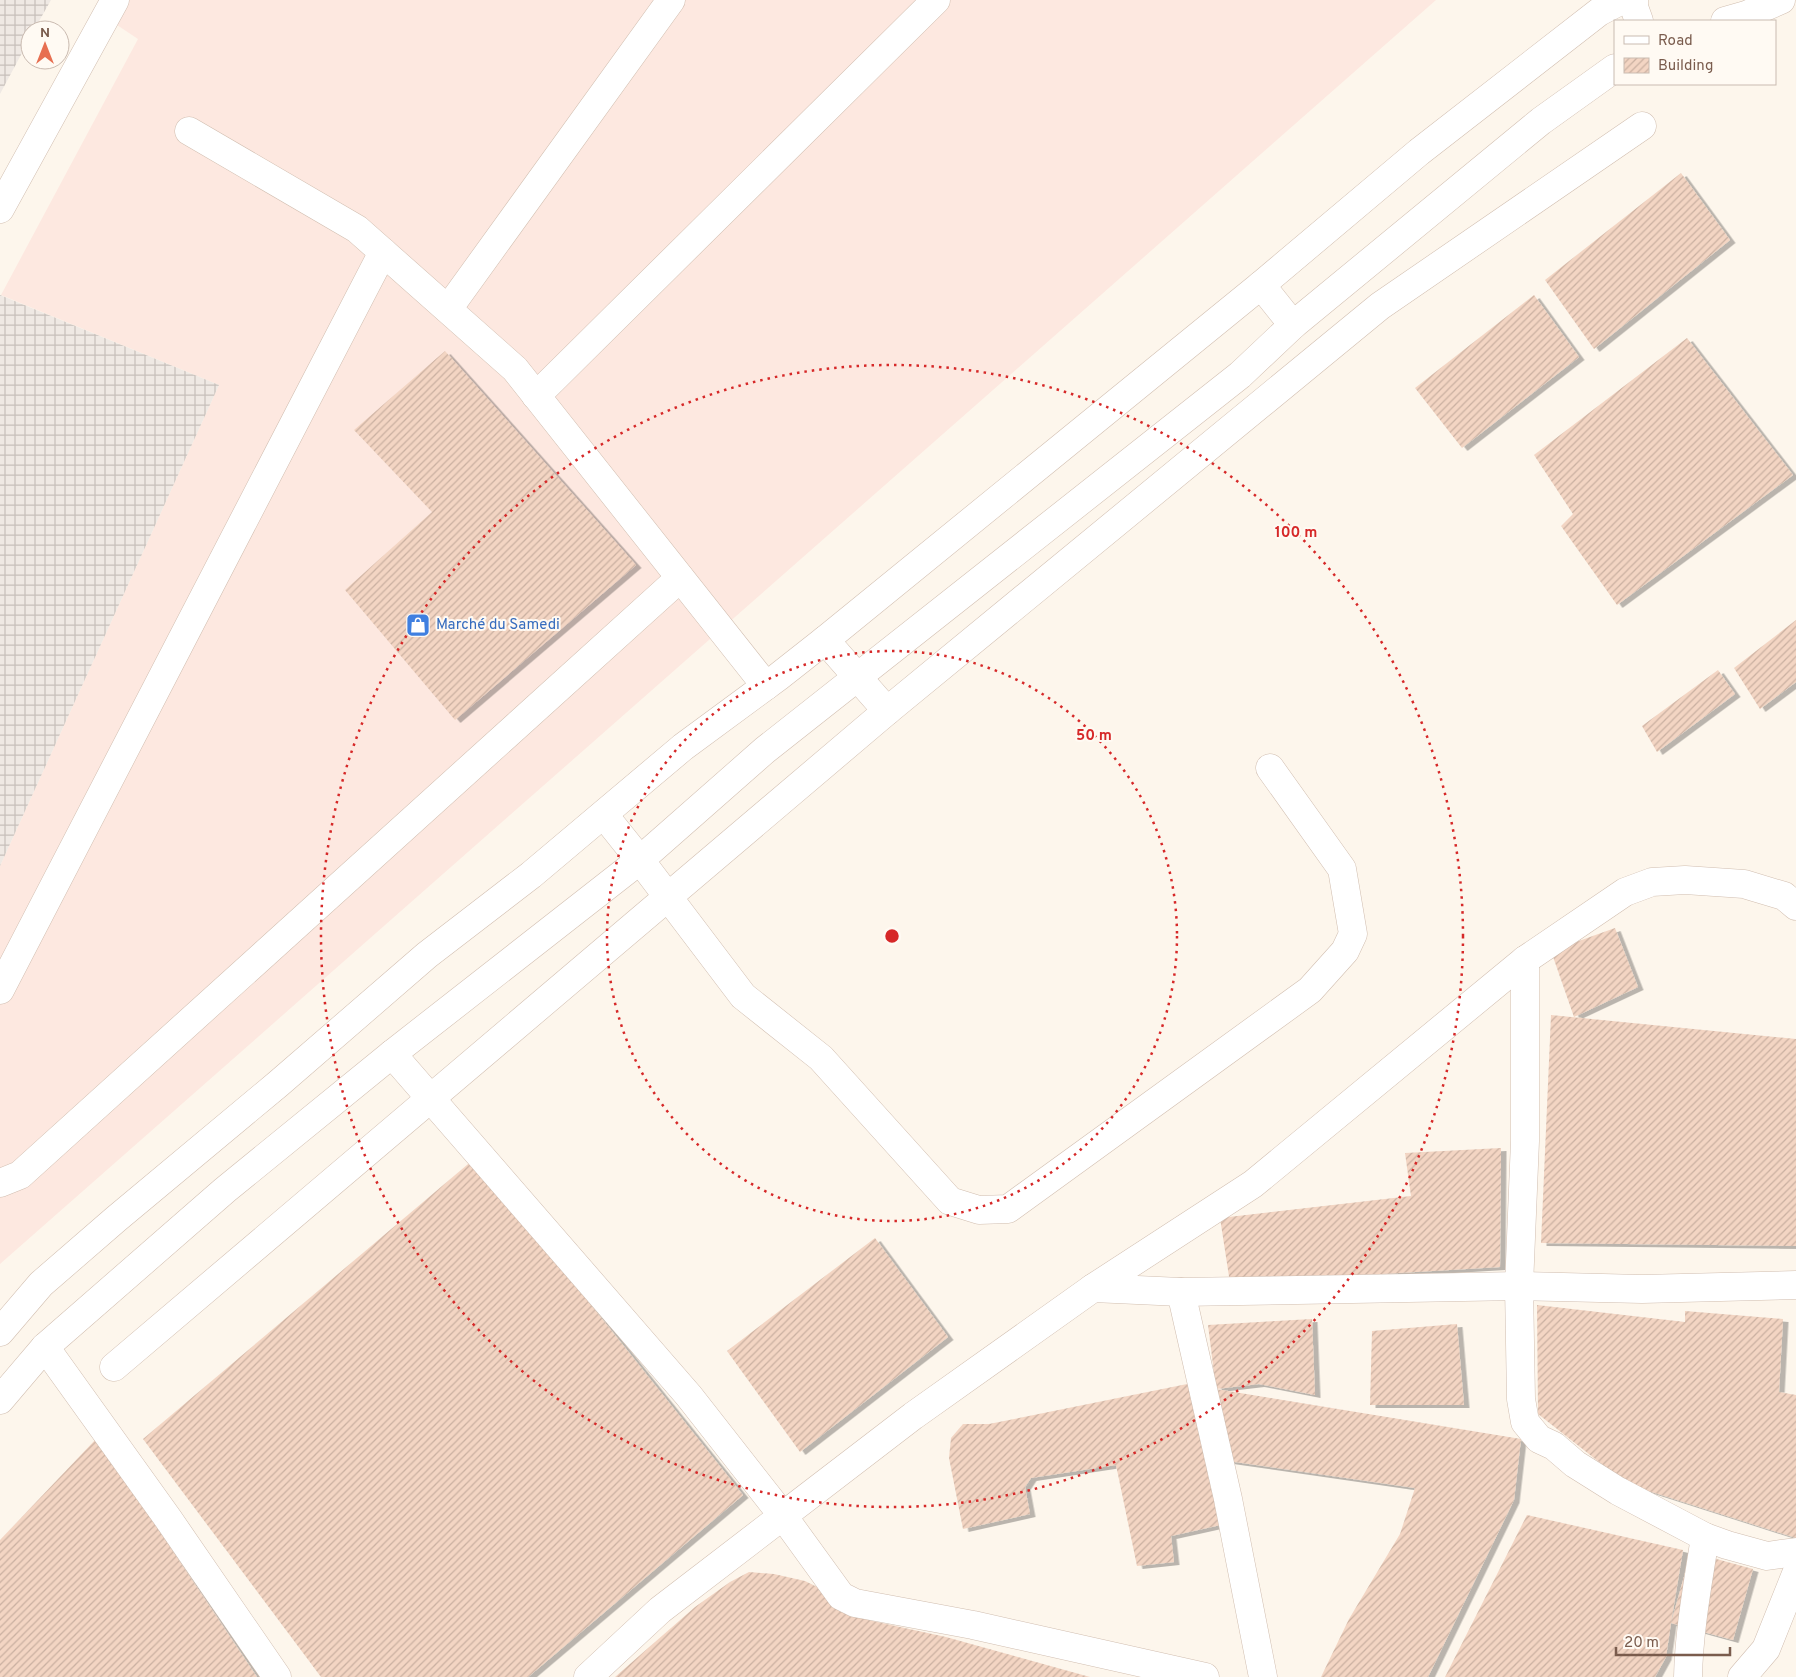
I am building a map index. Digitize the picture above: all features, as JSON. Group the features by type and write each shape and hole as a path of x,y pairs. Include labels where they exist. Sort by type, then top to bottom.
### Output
{"street":[{"path":"0,210 115,0"},
{"path":"448,309 671,0"},
{"path":"536,396 936,0"},
{"path":"1567,38 1579,0"},
{"path":"0,1332 41,1284 116,1218 278,1084 427,955 532,875 683,747 825,640 1261,285 1419,152 1599,12 1622,0"},
{"path":"1634,0 1634,7 1639,20"},
{"path":"1711,20 1714,14 1716,0"},
{"path":"1728,20 1746,15 1781,0"},
{"path":"0,1400 45,1347 225,1190 392,1054 640,860 765,750 1240,375 1293,325 1541,121 1614,69"},
{"path":"114,1367 887,711 1380,306 1642,126"},
{"path":"189,131 357,229 515,369 766,686"},
{"path":"0,990 383,252"},
{"path":"1355,274 1380,306"},
{"path":"1261,285 1293,325"},
{"path":"0,1183 20,1176 680,578"},
{"path":"825,640 887,711"},
{"path":"604,815 743,996 821,1058 950,1201 979,1210 1008,1209 1310,990 1345,951 1353,934 1342,869 1270,768"},
{"path":"588,1677 660,1610 913,1416 1093,1288 1253,1184 1525,960 1625,892 1652,882 1685,880 1744,884 1784,896 1796,906"},
{"path":"1525,960 1525,1141 1519,1286 1521,1399 1525,1422 1540,1439 1554,1446 1575,1464 1596,1478 1705,1537 1767,1556 1796,1552"},
{"path":"392,1054 689,1396 841,1596 855,1604 973,1625 1205,1677"},
{"path":"1093,1288 1181,1292 1519,1286 1642,1290 1796,1285"},
{"path":"1181,1292 1228,1499 1263,1677"},
{"path":"45,1347 169,1520 277,1677"},
{"path":"1688,1677 1688,1655 1705,1537"},
{"path":"1742,1677 1766,1649 1796,1574"}],"shaded area":[{"path":"0,0 51,0 40,20 20,20 20,57 0,94"},
{"name":"Marché du Samedi","path":"122,0 1436,0 0,1264 0,866 219,385 1,295 138,39 111,21"},
{"path":"0,295 219,385 0,866"}],"building":[{"path":"1681,173 1730,240 1594,349 1545,280"},
{"path":"1534,295 1579,357 1462,448 1415,388"},
{"path":"1687,338 1793,475 1617,605 1561,526 1573,514 1534,455"},
{"path":"445,351 636,565 455,720 345,590 432,512 354,430"},
{"path":"1796,620 1796,682 1760,709 1734,668"},
{"path":"1718,670 1735,694 1657,752 1642,726"},
{"path":"1615,928 1638,987 1574,1017 1551,951"},
{"path":"1551,1015 1796,1039 1796,1246 1541,1243"},
{"path":"1501,1148 1500,1267 1230,1283 1220,1218 1411,1196 1405,1153"},
{"path":"474,1159 743,1495 528,1677 321,1677 143,1439"},
{"path":"875,1238 948,1337 800,1452 727,1351"},
{"path":"1537,1305 1685,1322 1685,1311 1783,1319 1779,1392 1796,1395 1796,1538 1627,1484 1538,1414"},
{"path":"1312,1319 1315,1395 1259,1384 1216,1389 1208,1325"},
{"path":"1457,1324 1464,1405 1370,1405 1372,1331"},
{"path":"1197,1382 1225,1524 1171,1536 1174,1562 1137,1566 1116,1465 1031,1478 1025,1487 1030,1514 963,1529 949,1458 951,1438 963,1424 989,1424"},
{"path":"1216,1389 1521,1439 1514,1500 1428,1677 1321,1677 1349,1619 1400,1534 1415,1488 1228,1461"},
{"path":"97,1438 257,1677 0,1677 0,1540"},
{"path":"1527,1515 1683,1550 1666,1657 1655,1677 1445,1677"},
{"path":"1691,1552 1753,1569 1733,1640 1671,1623"},
{"path":"749,1572 774,1574 805,1581 843,1600 868,1620 946,1637 1090,1677 615,1677 695,1607 730,1582"}],"place":[{"name":"Marché du Samedi","path":"418,625"}]}
